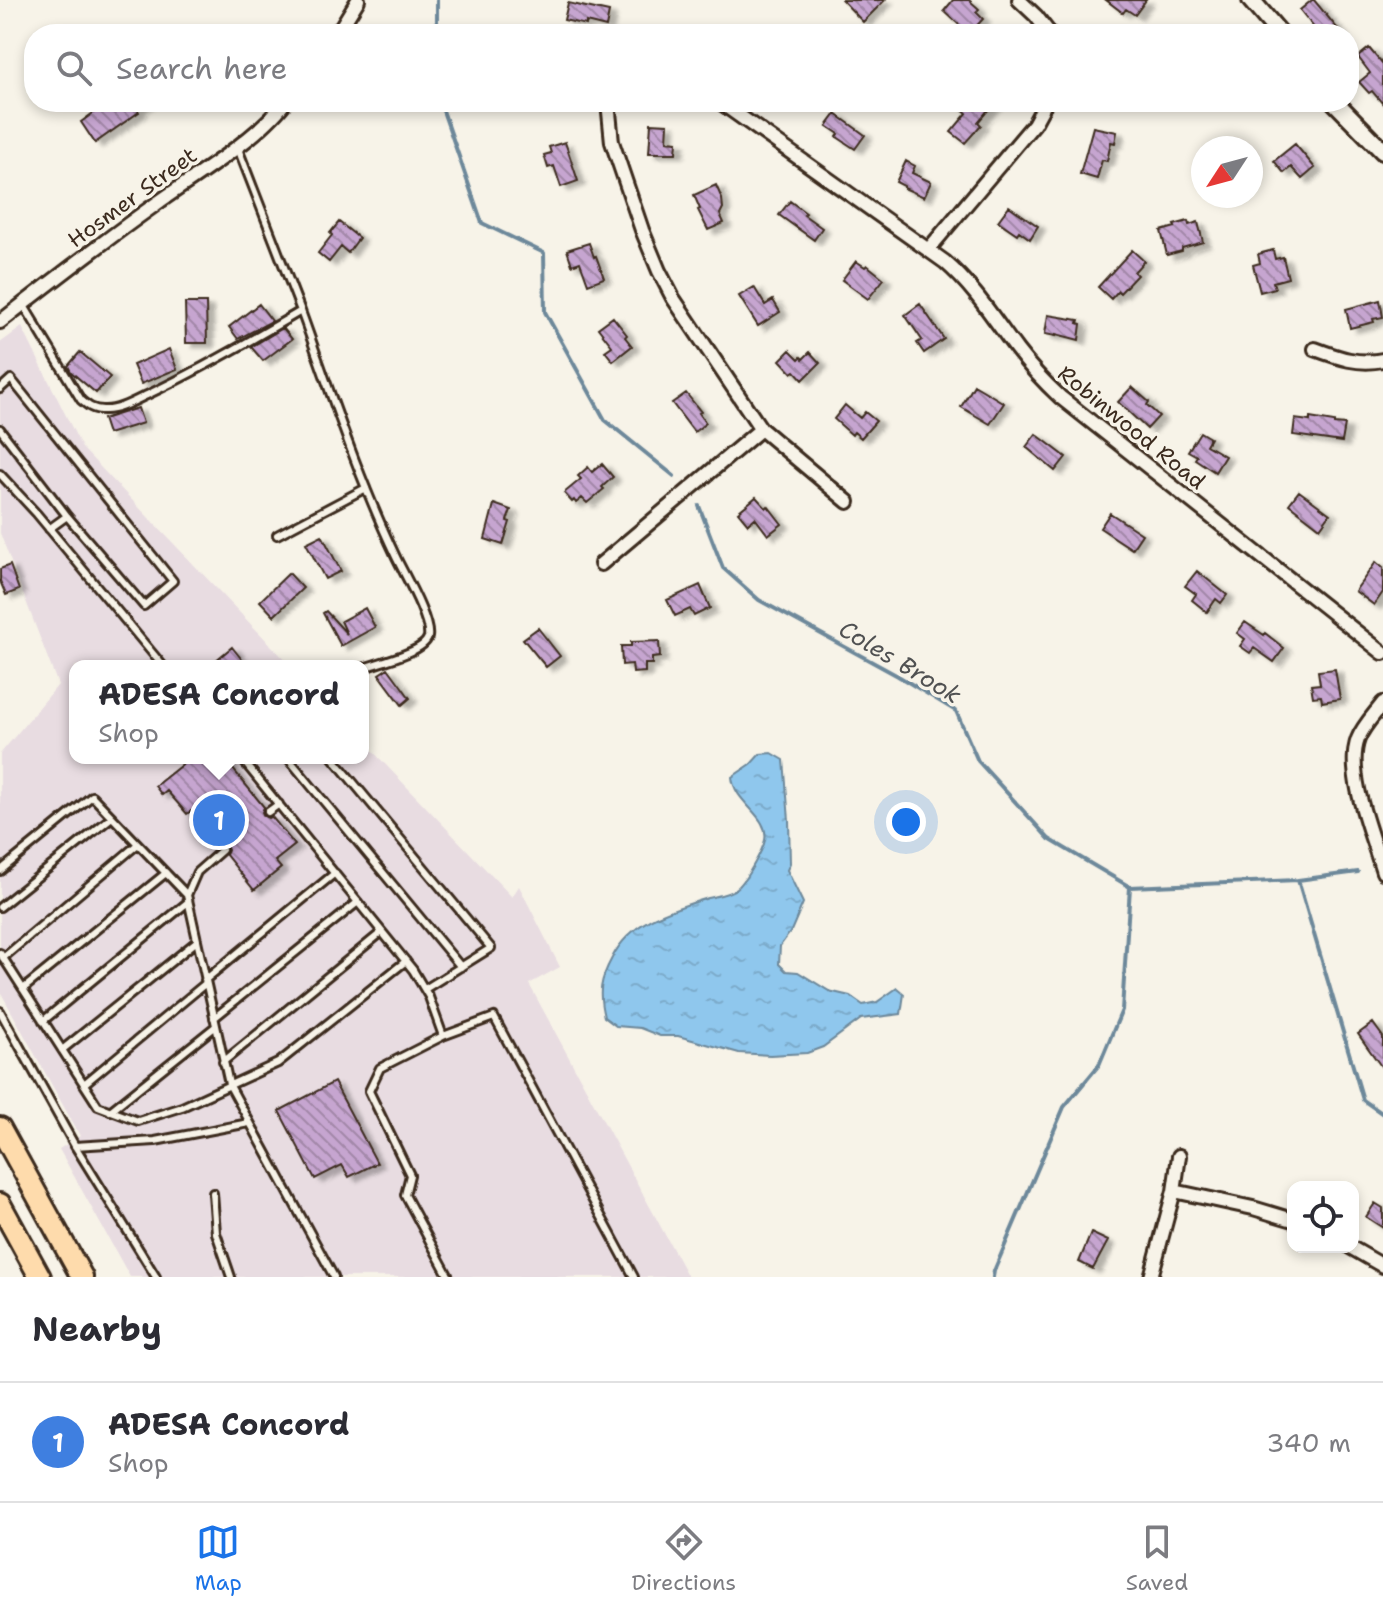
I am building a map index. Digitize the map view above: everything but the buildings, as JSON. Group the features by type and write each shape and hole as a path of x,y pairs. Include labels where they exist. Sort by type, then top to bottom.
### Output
{"highway":[{"path":"0,1128 82,1277"},
{"path":"0,1204 40,1277"}],"street":[{"path":"343,24 358,0"},
{"path":"1019,0 1042,24"},
{"path":"1251,0 1271,24"},
{"name":"Hosmer Street","path":"0,322 111,235 237,146 278,112"},
{"path":"609,112 612,142 642,230 659,271 688,323 761,429 848,502"},
{"name":"Robinwood Road","path":"734,112 964,278 1019,353 1060,397 1383,653"},
{"path":"928,250 1034,124 1041,112"},
{"path":"1345,112 1383,151"},
{"path":"1315,349 1346,361 1366,363 1383,360"},
{"path":"601,564 761,429"},
{"path":"1383,703 1362,731 1355,751 1355,763 1358,787 1383,872"},
{"path":"1151,1277 1174,1191 1179,1156"},
{"path":"1174,1191 1287,1218"},
{"path":"1359,1252 1383,1266"}],"lane":[{"path":"237,146 301,311 355,463 425,617 428,637 423,645 369,666"},
{"path":"23,304 81,400 90,408 100,410 136,400 193,374 301,311"},
{"path":"0,389 11,379 173,581 144,606 67,516 0,429"},
{"path":"0,474 158,660"},
{"path":"277,535 366,488"},
{"path":"49,529 67,516"},
{"path":"246,764 406,961 425,989 443,1036"},
{"path":"293,764 461,967"},
{"path":"338,764 491,948 425,989"},
{"path":"0,871 92,796 166,873 187,899 229,1084 334,1277"},
{"path":"268,812 279,804"},
{"path":"0,907 112,817"},
{"path":"138,844 2,955 98,1106 138,1121 182,1107 278,1063 406,961"},
{"path":"43,1021 187,899 197,872 222,850"},
{"path":"23,989 166,873"},
{"path":"84,1084 335,873"},
{"path":"110,1111 358,902"},
{"path":"223,1062 382,932"},
{"path":"62,1050 197,941"},
{"path":"0,1011 75,1146 156,1277"},
{"path":"438,1277 448,1275 405,1195 410,1175 369,1091 380,1068 443,1036 494,1017 634,1277"},
{"path":"75,1146 155,1141 249,1123"},
{"path":"213,1193 216,1233 231,1277"}],"shaded area":[{"path":"22,327 82,448 285,660 69,660 69,764 369,764 369,747 512,897 519,886 560,967 529,984 688,1277 130,1277 59,1149 80,1136 0,991 0,754 58,685 0,533 0,343"}],"water":[{"path":"772,753 784,760 789,820 790,863 787,870 803,903 791,931 780,946 779,964 786,971 798,972 829,991 850,996 863,1005 877,1002 897,988 904,994 901,1014 861,1019 823,1047 807,1053 770,1055 739,1053 678,1036 660,1036 640,1028 616,1026 604,1017 601,987 620,945 653,918 734,890 753,866 764,845 765,831 734,786 732,777 760,754"}],"waterway":[{"name":"Coles Brook","path":"437,0 437,24"},
{"name":"Coles Brook","path":"443,112 482,223 544,253 545,312 605,420 674,476"},
{"name":"Coles Brook","path":"699,506 723,568 759,600 956,711 978,761 1049,839 1130,887 1122,1010 1099,1065 1064,1107 993,1277"},
{"path":"1130,887 1298,880 1358,872"},
{"path":"1298,880 1363,1100 1383,1114"}],"place":[{"name":"ADESA Concord","path":"219,820"}]}
